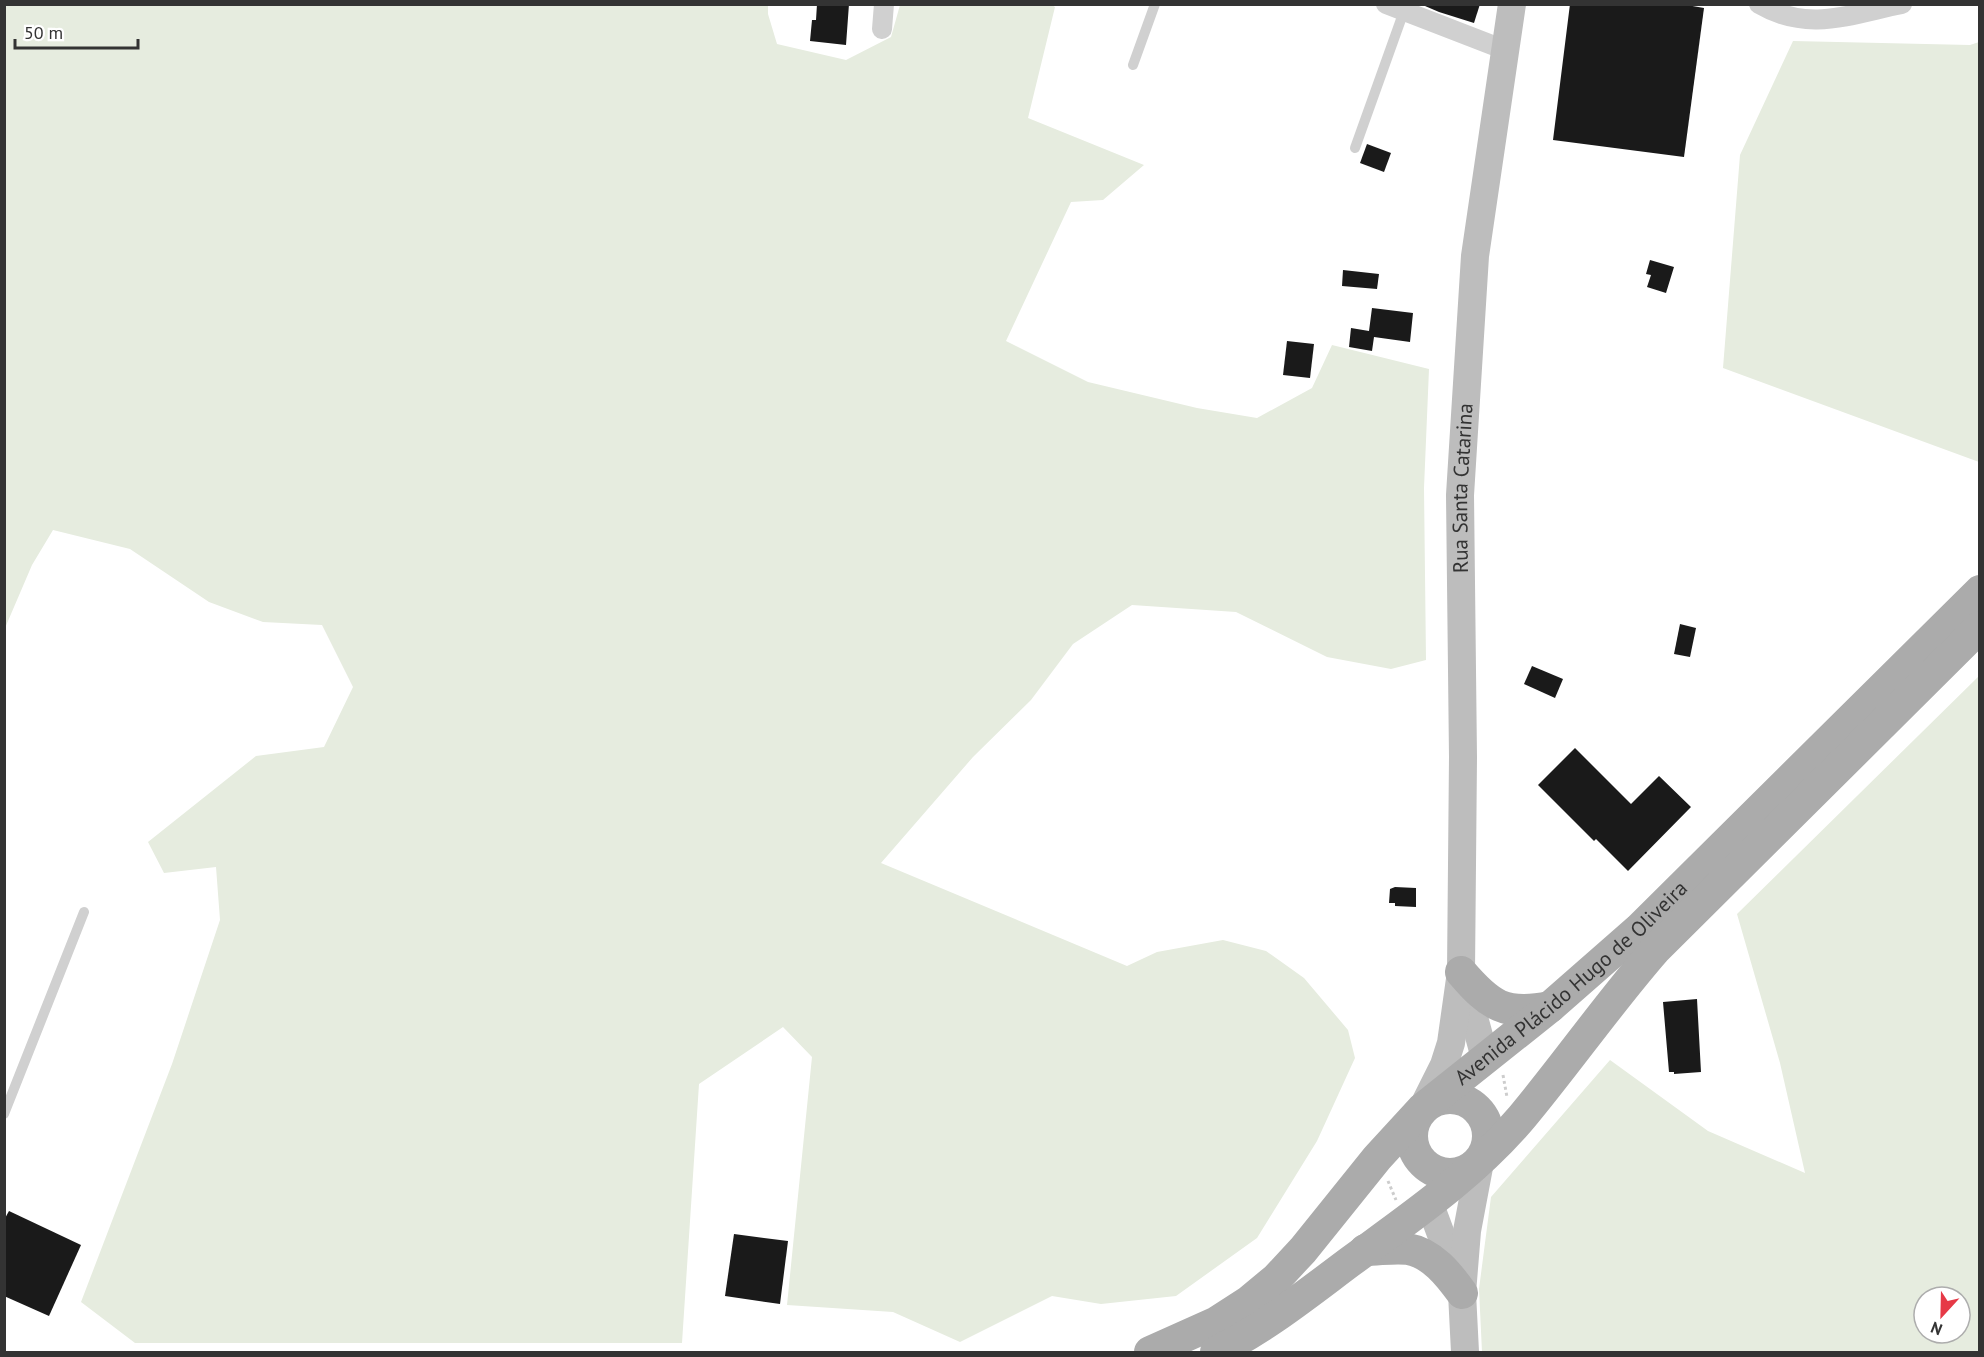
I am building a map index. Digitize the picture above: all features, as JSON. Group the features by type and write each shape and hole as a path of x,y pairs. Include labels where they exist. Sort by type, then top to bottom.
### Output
{"main road":[{"name":"Avenida Plácido Hugo de Oliveira","path":"1150,1353 1217,1322 1248,1302 1277,1278 1303,1250 1377,1158 1422,1109 1550,1007 1639,928 1980,591"},
{"name":"Avenida Plácido Hugo de Oliveira","path":"1216,1353 1258,1328 1429,1202 1479,1162 1521,1118 1655,950 1980,627"},
{"path":"1461,972 1487,999 1511,1010 1528,1011 1550,1007"},
{"name":"Rua Santa Catarina","path":"1485,1058 1487,1128"},
{"path":"1413,1149 1419,1159 1437,1173 1449,1175 1461,1173 1479,1162 1486,1150 1488,1139 1483,1116 1466,1101 1454,1098 1442,1098 1422,1109 1412,1128 1411,1139 1413,1149 1429,1202"},
{"path":"1365,1250 1409,1249 1425,1255 1447,1271 1462,1293"}],"street":[{"path":"882,28 884,4"},
{"name":"Rua Santa Catarina","path":"1422,1109 1444,1065 1451,1044 1461,972 1463,757 1461,495 1475,256 1512,4"},
{"path":"1759,4 1785,16 1802,20 1840,19 1872,7 1902,4"},
{"path":"1395,8 1505,50"},
{"name":"Rua Santa Catarina","path":"1461,972 1485,1058"},
{"path":"1465,1353 1462,1293 1467,1231 1479,1162"},
{"path":"1429,1202 1462,1293"}],"lane":[{"path":"1133,65 1155,4"},
{"path":"1355,148 1395,8"},
{"path":"4,1114 84,912"}],"shaded area":[{"path":"5,4 768,5 768,14 777,44 846,60 891,37 900,5 1052,5 1055,7 1028,118 1144,165 1103,200 1071,202 1006,341 1088,382 1197,408 1257,418 1312,388 1332,345 1429,369 1424,488 1426,660 1391,669 1327,657 1236,612 1132,605 1073,644 1031,700 973,757 881,863 1127,966 1157,952 1223,940 1266,951 1304,978 1348,1030 1355,1058 1317,1141 1257,1238 1176,1296 1101,1304 1052,1296 960,1342 893,1312 787,1305 812,1057 783,1027 699,1084 682,1343 135,1343 81,1302 172,1064 220,920 216,867 164,873 148,842 256,756 324,747 353,687 322,625 263,622 209,602 130,549 53,530 32,565 5,628"},
{"path":"1793,41 1970,45 1979,42 1979,462 1723,368 1740,155"},
{"path":"1979,676 1979,1352 1482,1352 1479,1289 1491,1197 1610,1060 1708,1131 1805,1173 1780,1063 1737,914"}],"building":[{"path":"817,4 849,4 846,45 810,41 812,20 816,20"},
{"path":"1426,4 1480,4 1474,23 1439,12 1425,6"},
{"path":"1570,4 1681,4 1704,8 1684,157 1553,140"},
{"path":"1367,144 1391,153 1384,172 1360,163"},
{"path":"1650,260 1674,267 1666,293 1647,287 1651,275 1646,274"},
{"path":"1343,270 1379,274 1377,289 1342,286"},
{"path":"1372,308 1413,313 1410,342 1374,337 1372,351 1349,347 1351,328 1369,331"},
{"path":"1287,341 1314,344 1310,378 1283,375"},
{"path":"1680,624 1696,628 1690,657 1674,654"},
{"path":"1532,666 1563,679 1555,698 1524,684"},
{"path":"1575,748 1631,804 1659,776 1691,807 1628,871 1538,785"},
{"path":"1395,887 1416,888 1416,907 1395,906 1395,903 1389,903 1390,889"},
{"path":"1697,999 1701,1072 1674,1074 1674,1072 1669,1072 1663,1002"},
{"path":"9,1211 81,1245 49,1316 4,1296 4,1220"},
{"path":"734,1234 788,1241 780,1304 725,1296"}]}
